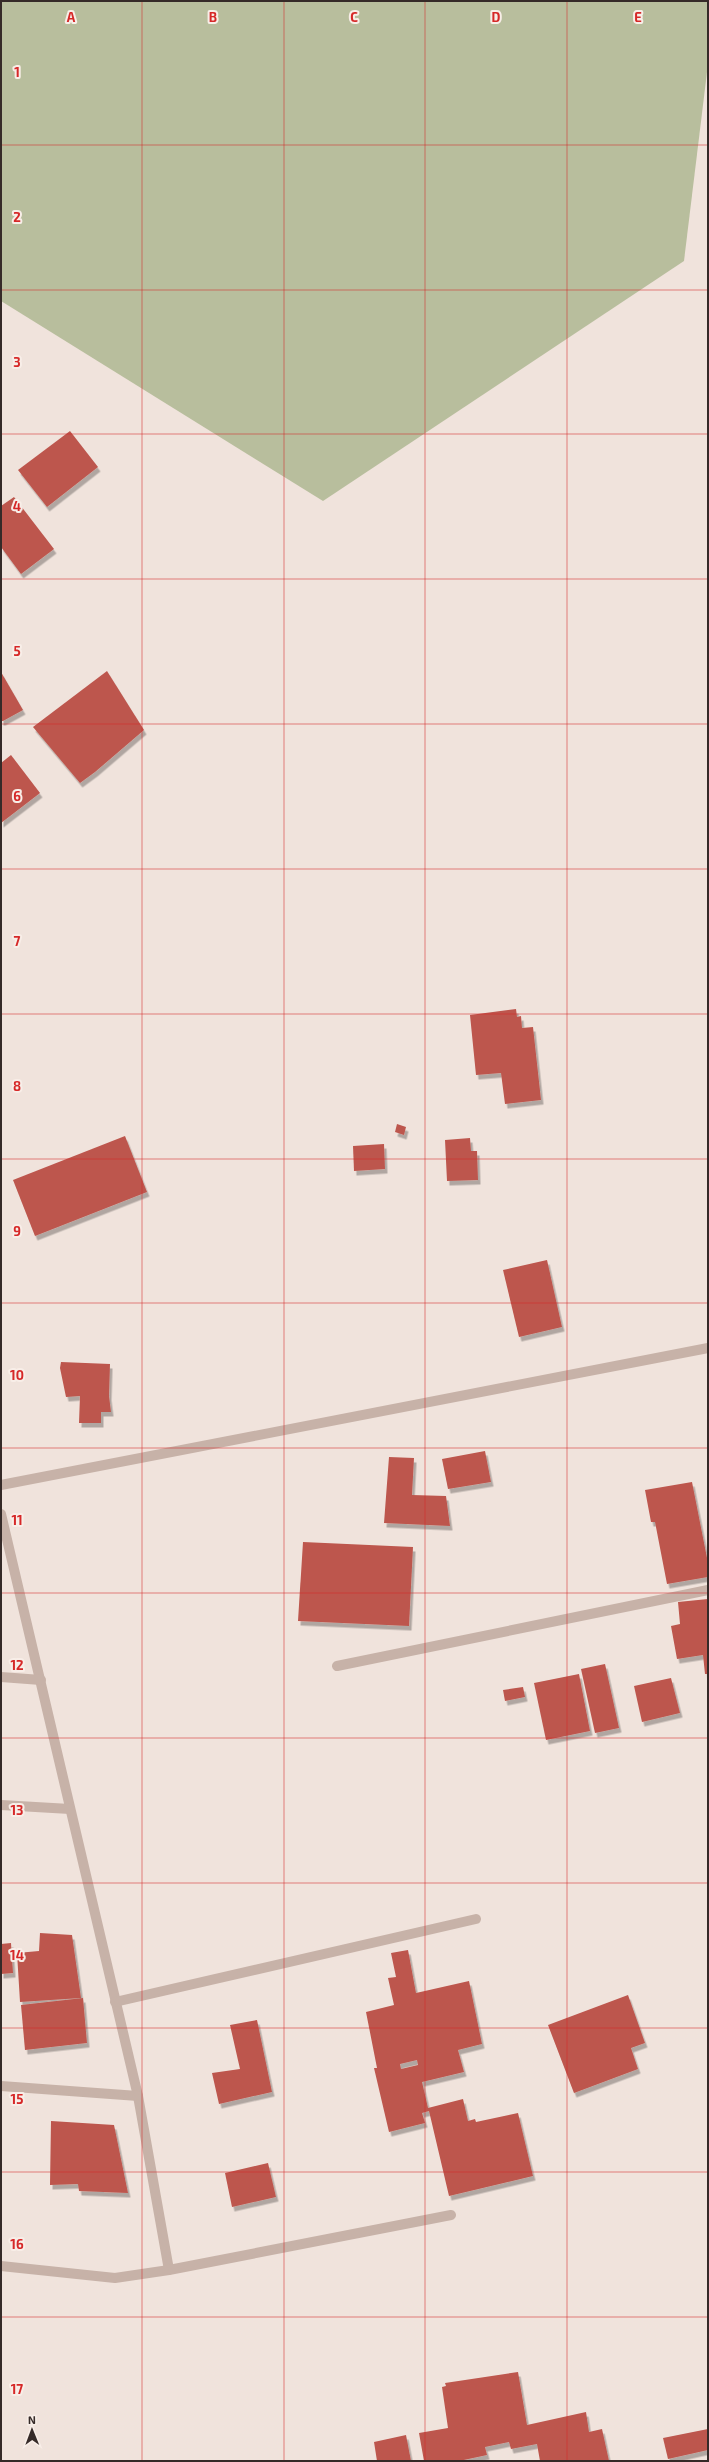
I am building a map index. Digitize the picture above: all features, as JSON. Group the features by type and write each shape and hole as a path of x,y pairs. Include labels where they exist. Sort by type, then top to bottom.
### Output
{"street":[{"path":"1,1485 708,1348"},
{"path":"1,1514 138,2096 169,2270"},
{"path":"337,1666 708,1590"},
{"path":"1,1677 41,1680"},
{"path":"1,1805 70,1810"},
{"path":"115,2002 476,1919"},
{"path":"1,2086 138,2096"},
{"path":"1,2266 115,2278 169,2270 451,2215"}],"green space":[{"path":"1,1 708,1 708,64 684,261 323,501 1,301"}],"building":[{"path":"70,431 98,467 47,507 18,470"},
{"path":"14,497 54,549 21,574 1,547 1,506"},
{"path":"107,671 144,730 80,783 33,727"},
{"path":"1,672 23,710 3,721 1,721"},
{"path":"11,755 40,793 1,823 1,763"},
{"path":"516,1009 517,1017 521,1016 522,1028 533,1027 541,1100 505,1104 501,1073 476,1075 470,1015"},
{"path":"397,1124 406,1127 404,1135 395,1132"},
{"path":"125,1136 147,1192 35,1236 13,1180"},
{"path":"470,1138 471,1151 477,1151 478,1180 447,1181 445,1140"},
{"path":"384,1144 385,1169 354,1171 353,1146"},
{"path":"547,1260 562,1327 519,1337 503,1270"},
{"path":"61,1362 110,1364 109,1396 111,1412 101,1412 101,1423 79,1423 80,1396 66,1397 60,1368"},
{"path":"485,1451 491,1482 448,1489 442,1459"},
{"path":"389,1457 414,1458 412,1495 446,1496 450,1526 384,1523"},
{"path":"692,1482 708,1563 708,1577 667,1584 655,1522 651,1522 645,1490"},
{"path":"303,1542 413,1547 409,1626 298,1621"},
{"path":"708,1599 708,1674 705,1674 703,1655 677,1659 671,1626 680,1624 678,1602"},
{"path":"605,1664 619,1728 595,1733 581,1669"},
{"path":"579,1674 590,1731 546,1740 534,1683"},
{"path":"671,1678 680,1713 642,1722 634,1686"},
{"path":"523,1687 525,1697 505,1701 503,1690"},
{"path":"40,1933 72,1935 81,1998 20,2002 17,1953 39,1951"},
{"path":"11,1943 13,1973 1,1974 1,1944"},
{"path":"408,1950 416,1993 469,1981 482,2044 458,2050 464,2072 422,2082 428,2108 463,2099 468,2121 475,2119 476,2122 518,2113 533,2176 449,2196 429,2111 422,2113 425,2123 389,2132 374,2068 377,2068 366,2012 394,2005 388,1978 396,1977 391,1953","holes":["417,2060 418,2065 401,2069 400,2064"]},
{"path":"628,1995 645,2043 631,2048 638,2069 574,2093 548,2025"},
{"path":"83,1998 87,2043 25,2050 21,2005"},
{"path":"257,2020 272,2092 219,2104 212,2073 240,2069 230,2025"},
{"path":"51,2121 114,2125 128,2193 79,2191 78,2184 50,2185"},
{"path":"268,2163 276,2197 232,2207 225,2173"},
{"path":"518,2372 527,2425 586,2412 589,2432 602,2429 609,2461 540,2461 537,2444 511,2449 509,2442 485,2447 487,2455 459,2461 424,2461 419,2433 448,2428 442,2387 446,2386 445,2383"},
{"path":"708,2429 708,2450 668,2459 663,2438"},
{"path":"406,2435 411,2461 377,2461 374,2442"}]}
